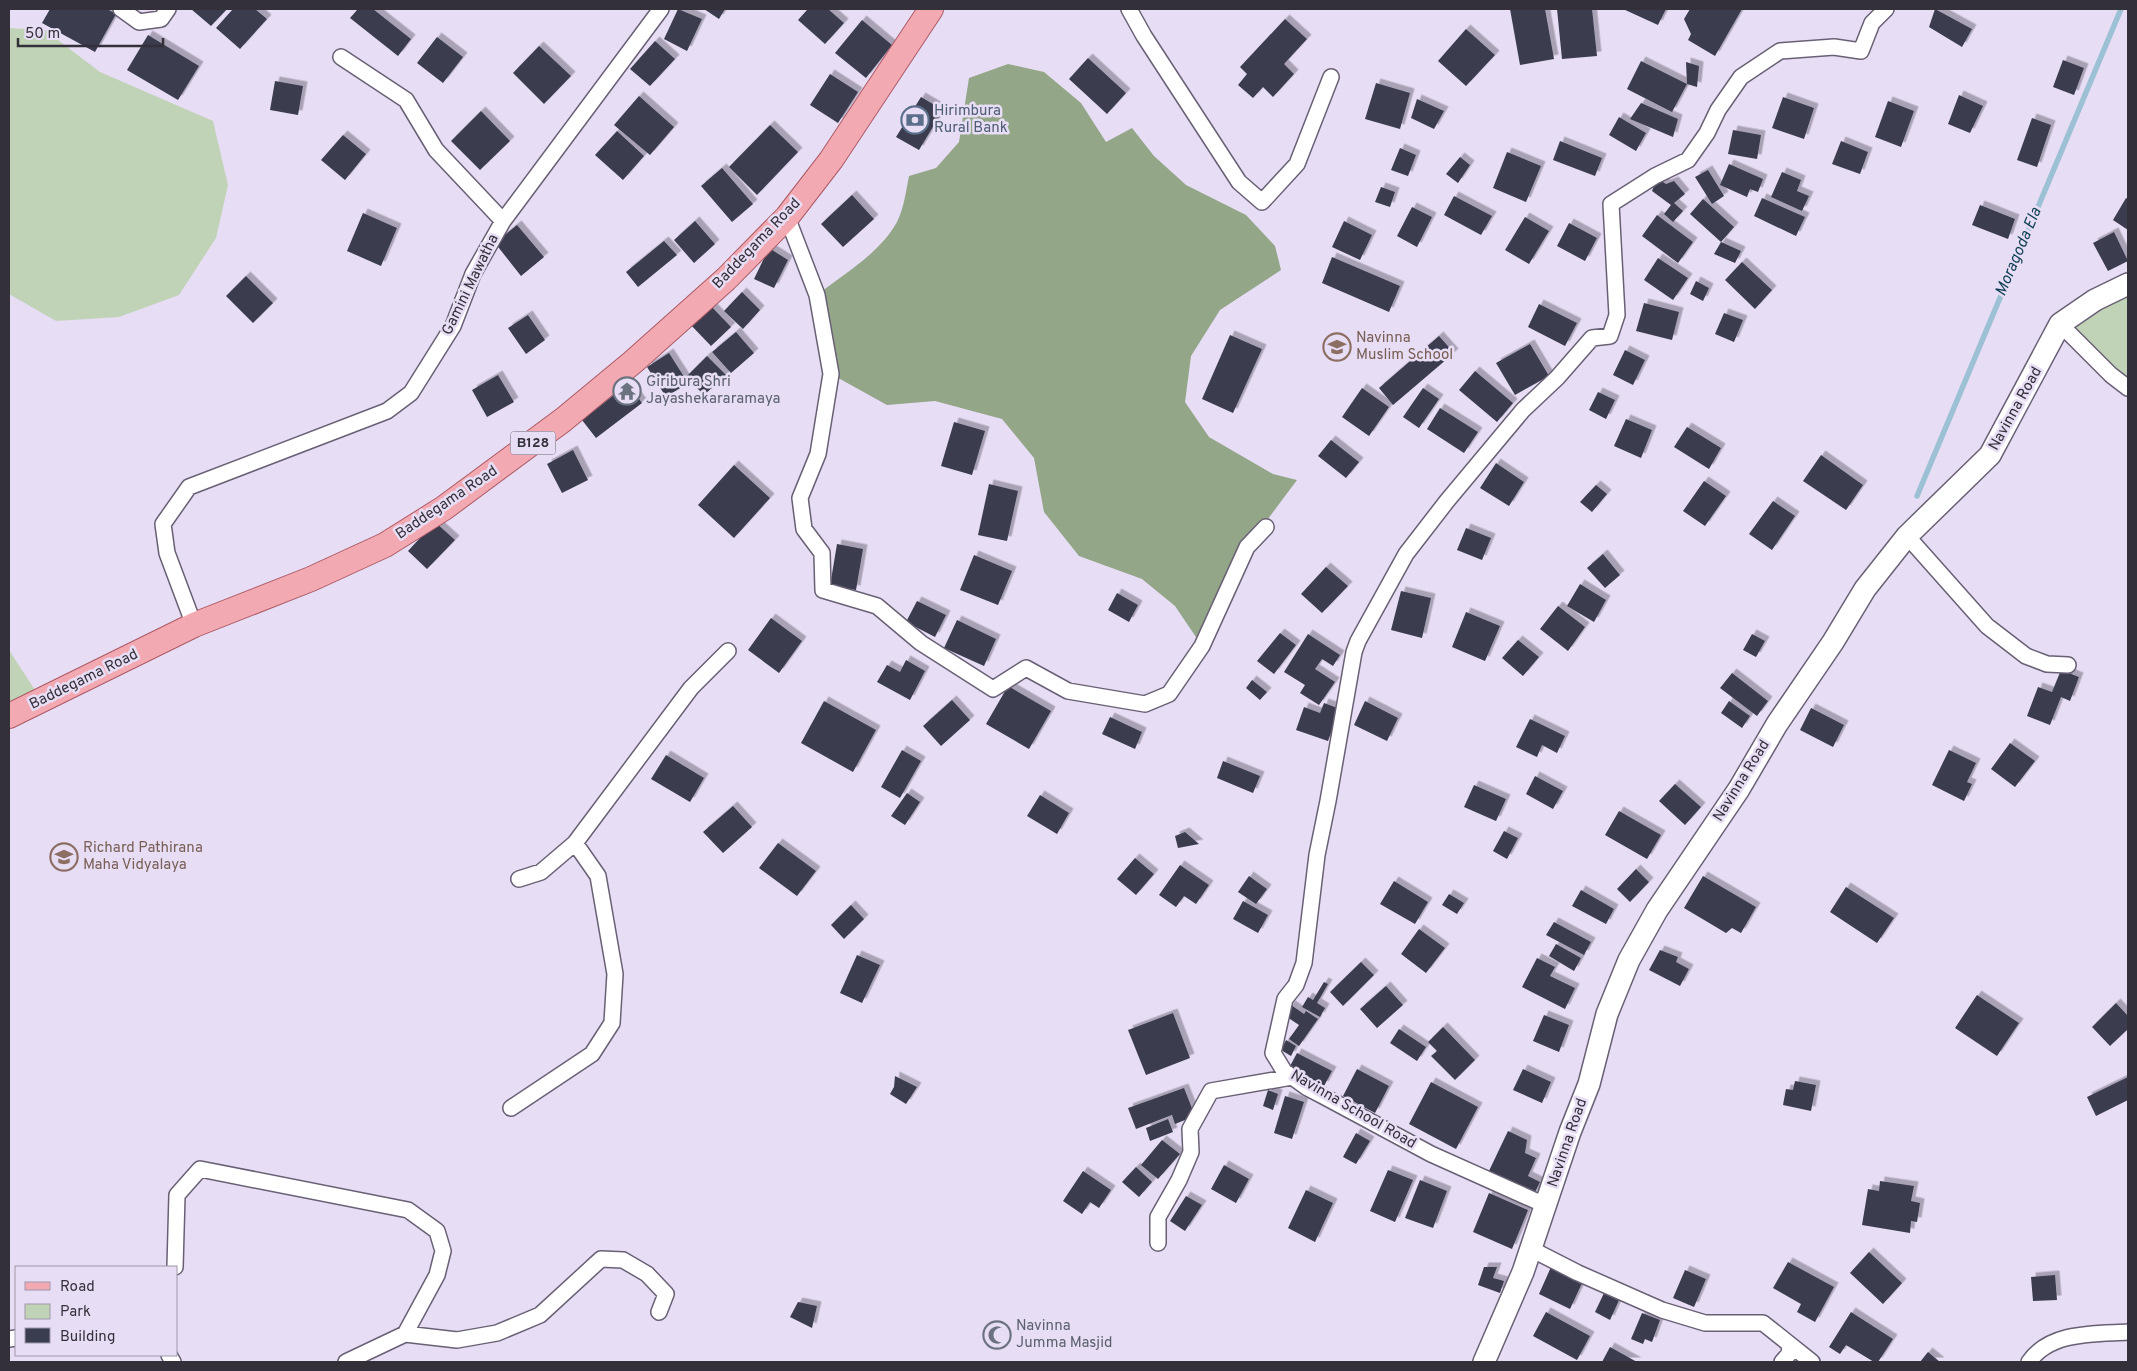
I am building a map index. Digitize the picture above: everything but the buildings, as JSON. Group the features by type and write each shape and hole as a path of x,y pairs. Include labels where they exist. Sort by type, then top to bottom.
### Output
{"main road":[{"name":"Baddegama Road","path":"9,716 194,625 311,579 385,544 444,508 563,420 633,362 726,279 787,217 831,160 931,9"}],"street":[{"path":"121,9 139,22 161,19 168,9"},
{"name":"Gamini Mawatha","path":"194,625 167,552 163,524 189,487 388,411 411,393 453,326 473,274 503,221 661,9"},
{"path":"1129,9 1144,36 1239,182 1262,202 1297,164 1331,77"},
{"name":"Navinna School Road","path":"1547,1201 1536,1201 1431,1154 1306,1087 1284,1071 1273,1053 1285,999 1296,985 1304,963 1317,855 1354,652 1358,641 1401,562 1447,501 1523,410 1557,378 1592,338 1610,336 1616,315 1611,204 1655,176 1688,160 1707,133 1718,110 1741,77 1780,52 1834,47 1861,51 1872,23 1886,9"},
{"path":"341,57 406,100 436,150 503,221"},
{"path":"787,217 817,295 831,374 818,454 800,498 804,529 822,553 823,590 876,606 921,643 993,688 1026,668 1068,691 1145,704 1169,694 1202,646 1247,547 1266,527"},
{"name":"Navinna Road","path":"1484,1362 1524,1272 1589,1084 1606,1014 1629,960 1657,910 1739,789 1778,724 1833,642 1865,589 1907,536 1990,456 2060,324 2095,300 2128,284"},
{"path":"2060,324 2111,375 2128,388"},
{"path":"1907,536 1987,626 2026,656 2047,664 2068,665"},
{"path":"519,879 541,872 575,842 691,688 728,651"},
{"path":"511,1108 592,1054 612,1023 615,974 598,876 575,842"},
{"path":"1158,1243 1158,1217 1179,1180 1191,1152 1190,1129 1211,1091 1292,1076"},
{"path":"175,1266 177,1195 200,1169 408,1210 437,1231 443,1251 437,1275 406,1334"},
{"path":"1531,1249 1578,1273 1662,1310 1705,1323 1763,1323 1812,1362"},
{"path":"346,1362 406,1334 457,1340 497,1334 540,1315 601,1259 623,1260 646,1274 666,1294 658,1312"},
{"path":"2029,1362 2035,1354 2057,1340 2128,1332"},
{"path":"1782,1362 1789,1354 1790,1345"}],"green space":[{"path":"9,28 45,30 100,72 213,121 228,185 216,238 179,295 119,317 56,321 9,294"},
{"path":"1008,64 1044,72 1081,103 1106,142 1132,128 1154,156 1186,185 1246,215 1275,246 1281,270 1220,310 1191,356 1185,402 1209,437 1273,474 1297,480 1247,547 1202,646 1175,606 1142,579 1079,556 1044,512 1034,458 1002,419 935,401 887,405 831,374 817,295 861,262 890,233 901,211 909,176 936,168 959,142 969,78"},
{"path":"2128,284 2128,388 2060,324"},
{"path":"9,650 42,701 9,716"}],"waterway":[{"name":"Moragoda Ela","path":"1917,496 2121,9"}],"place":[{"name":"Hirimbura Rural Bank","path":"915,120"},
{"name":"Navinna Muslim School","path":"1337,347"},
{"name":"Giribura Shri Jayashekararamaya","path":"627,391"},
{"name":"Richard Pathirana Maha Vidyalaya","path":"64,857"},
{"name":"Navinna Jumma Masjid","path":"997,1335"}]}
